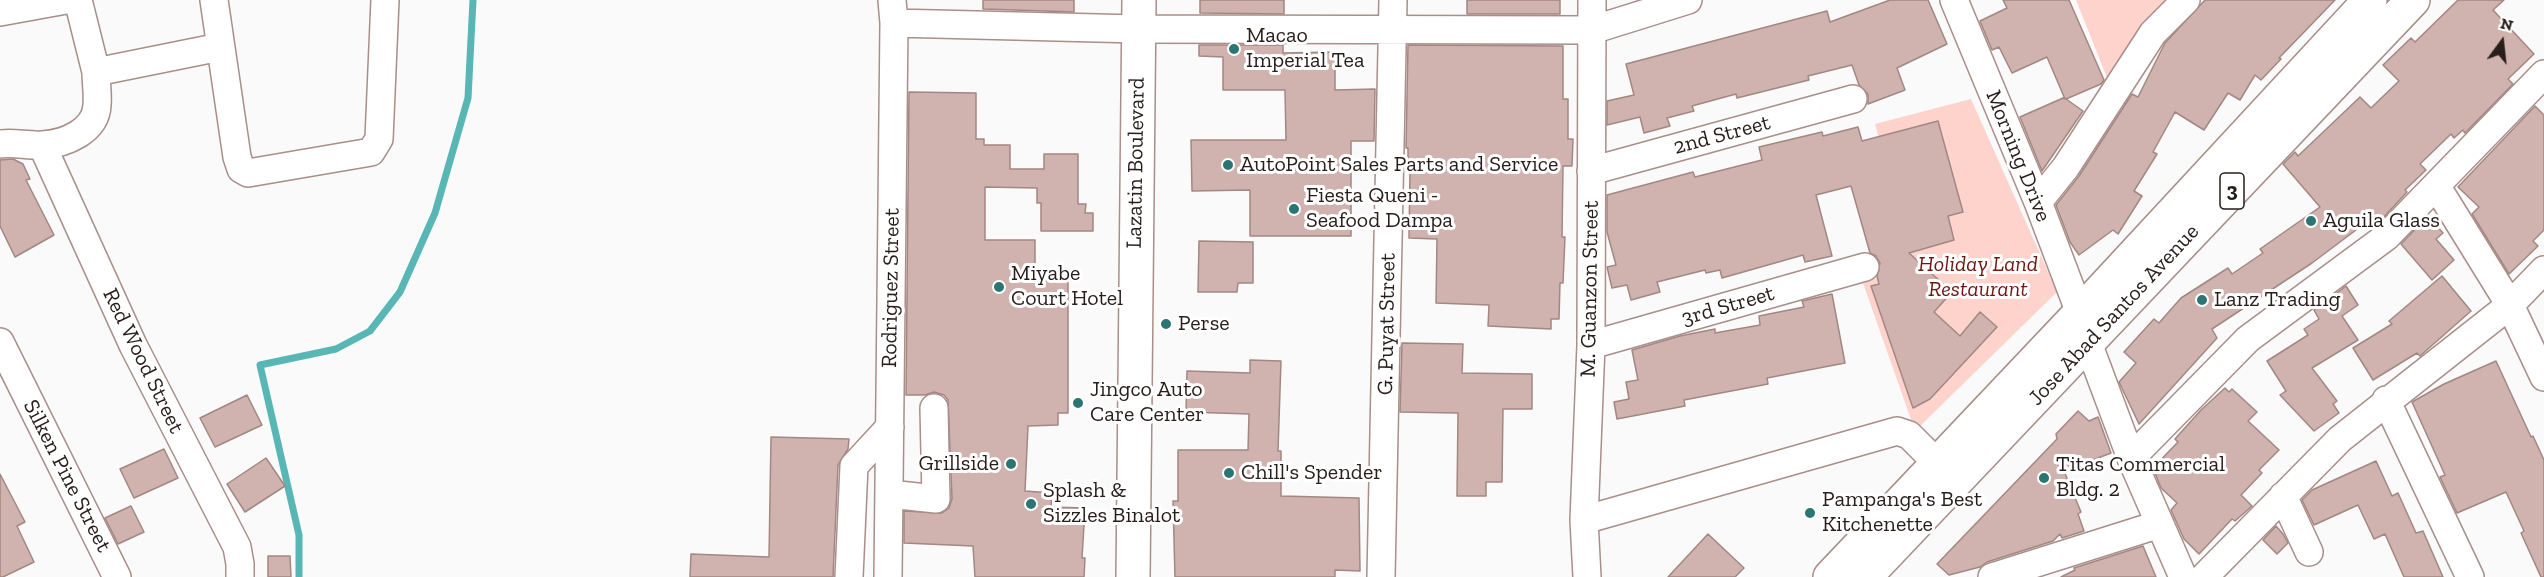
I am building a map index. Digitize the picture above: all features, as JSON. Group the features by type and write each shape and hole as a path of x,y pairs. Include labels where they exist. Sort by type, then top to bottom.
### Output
{"main road":[{"name":"Jose Abad Santos Avenue","path":"2084,328 2370,0"},
{"name":"Jose Abad Santos Avenue","path":"1830,577 1947,472 2084,328 2414,0"},
{"name":"Lazatin Boulevard","path":"1133,577 1138,14"},
{"name":"Jose Abad Santos Avenue","path":"1864,577 1947,472"}],"street":[{"path":"0,12 66,0"},
{"path":"0,144 9,142 42,145 78,135 91,122 97,107 96,79 78,0"},
{"path":"214,0 237,156 241,169 248,173 371,152 379,139 385,0"},
{"name":"G. Puyat Street","path":"1382,577 1393,0"},
{"name":"M. Guanzon Street","path":"1587,577 1584,520 1591,345 1592,0"},
{"path":"893,11 1138,14 1393,30 1592,30 1688,0"},
{"path":"2038,202 2066,167 2153,33 2186,0"},
{"name":"Morning Drive","path":"1959,2 2038,202 2132,458 2183,577"},
{"name":"Rodriguez Street","path":"888,577 893,11"},
{"path":"96,79 220,47"},
{"path":"2132,458 2248,339 2386,237 2437,187 2544,74"},
{"name":"2nd Street","path":"1591,171 1853,99"},
{"name":"Red Wood Street","path":"42,145 134,345 237,548 240,577"},
{"path":"2437,187 2511,304 2544,377"},
{"name":"3rd Street","path":"1591,345 1866,267"},
{"path":"2204,577 2340,438 2511,304 2544,270"},
{"name":"Silken Pine Street","path":"0,342 117,577"},
{"path":"2386,400 2470,577"},
{"path":"889,494 936,499 934,408"},
{"path":"849,577 854,466 890,426"},
{"path":"1584,520 1897,431 1909,435 1947,472"},
{"path":"2283,496 2309,552"},
{"path":"1992,577 2160,524"}],"green space":[{"path":"2076,0 2170,0 2108,80"},
{"name":"Holiday Land Restaurant","path":"1971,99 2057,292 1915,431 1863,283 1913,267 1875,124"}],"building":[{"path":"983,0 1074,0 1074,12 983,9"},
{"path":"1200,0 1284,0 1284,14 1200,13"},
{"path":"1467,0 1560,0 1560,14 1467,14"},
{"path":"1890,0 1928,0 1947,44 1897,68 1905,90 1868,104 1868,94 1859,85 1852,65 1808,76 1809,80 1737,98 1736,94 1692,106 1694,111 1667,118 1670,126 1644,133 1640,117 1607,125 1607,101 1634,95 1626,64 1827,11 1830,22"},
{"path":"2003,0 2069,0 2104,80 2101,84 2066,99 2083,111 2042,171 2020,117 2065,99 2047,57 2012,73 1999,47 1992,50 1980,21 2007,8"},
{"path":"2205,0 2335,0 2261,80 2255,75 2240,100 2228,93 2204,130 2175,112 2153,152 2157,154 2134,191 2142,196 2118,234 2113,230 2079,255 2070,242 2056,205 2079,176 2132,94 2138,97 2165,43"},
{"path":"2458,0 2504,0 2493,10 2534,54 2508,79 2513,84 2465,133 2463,130 2454,138 2451,134 2420,164 2426,170 2405,190 2407,192 2381,220 2379,218 2372,225 2368,221 2312,263 2212,329 2217,338 2139,424 2119,382 2136,363 2124,352 2154,319 2159,323 2181,298 2228,268 2232,274 2263,253 2260,249 2320,207 2283,164 2295,152 2298,156 2360,97 2371,108 2399,81 2383,65 2411,38 2415,42"},
{"path":"1199,45 1283,45 1283,53 1335,52 1335,90 1375,89 1374,141 1351,141 1351,236 1250,236 1250,190 1192,191 1191,140 1286,140 1285,90 1223,90 1223,57 1199,56"},
{"path":"1408,45 1563,46 1563,99 1568,99 1568,139 1573,139 1572,166 1563,166 1562,237 1565,237 1563,283 1560,283 1559,319 1551,319 1551,329 1488,326 1489,305 1436,303 1437,239 1409,238 1410,171 1408,171 1408,148 1406,148"},
{"path":"909,92 976,93 976,139 984,139 984,145 1010,145 1010,169 1044,169 1044,154 1078,154 1078,204 1086,204 1085,213 1093,213 1093,231 1041,231 1041,203 1037,203 1037,188 985,187 985,240 1035,240 1035,272 1068,272 1068,413 1058,413 1058,425 1028,426 1025,491 1052,493 1051,507 1085,508 1082,558 1085,558 1084,577 975,577 973,546 904,543 904,511 942,513 949,508 952,499 948,400 944,395 934,392 925,395 906,395"},
{"path":"2535,106 2544,115 2544,230 2533,241 2538,246 2509,274 2472,214 2479,207 2458,187"},
{"path":"1938,121 1963,212 1948,216 1954,240 1909,253 1952,292 1934,312 1960,336 1980,312 1997,327 1930,399 1913,408 1871,286 1879,284 1877,276 1880,263 1876,256 1870,253 1851,186 1816,195 1832,256 1805,262 1803,255 1722,278 1720,270 1706,273 1705,270 1657,282 1660,292 1631,300 1627,285 1612,288 1607,267 1616,265 1607,232 1607,195 1693,172 1695,177 1762,160 1759,147 1822,132 1823,136 1858,127 1862,141"},
{"path":"13,159 23,164 30,179 26,180 54,235 15,257 0,226 0,160"},
{"path":"2428,216 2443,233 2436,239 2454,260 2432,280 2401,244"},
{"path":"1199,241 1253,242 1253,283 1238,283 1237,292 1198,292"},
{"path":"2442,276 2471,311 2420,356 2417,353 2373,380 2353,348 2392,324 2389,321"},
{"path":"2346,286 2358,305 2342,316 2358,340 2312,368 2337,401 2333,404 2339,413 2314,431 2280,395 2286,391 2267,361 2308,335 2304,329 2319,319 2314,310"},
{"path":"1832,294 1845,363 1767,378 1768,384 1684,400 1685,406 1617,419 1614,402 1629,399 1626,382 1638,380 1632,350 1715,329 1715,333 1760,325 1759,316 1804,307 1802,301"},
{"path":"1402,343 1463,344 1462,373 1532,374 1532,409 1503,409 1502,482 1486,482 1486,496 1457,496 1458,413 1400,412"},
{"path":"1250,360 1281,361 1278,451 1281,451 1281,496 1359,498 1360,571 1335,570 1335,577 1175,577 1173,501 1178,501 1178,450 1248,450 1249,414 1186,412 1187,371 1250,373"},
{"path":"2496,361 2544,460 2544,577 2541,577 2521,533 2524,531 2506,492 2457,513 2440,477 2445,475 2412,402 2444,384"},
{"path":"2225,388 2229,392 2232,389 2257,412 2248,421 2279,450 2259,470 2262,473 2241,495 2252,506 2235,521 2232,519 2199,554 2184,539 2171,510 2177,503 2161,488 2153,468 2178,442 2175,439 2201,410"},
{"path":"247,395 262,425 215,447 200,418"},
{"name":"Titas Commercial Bldg. 2","path":"2078,411 2089,421 2098,417 2111,453 2064,471 2081,512 2078,514 2084,531 2062,538 2060,534 2053,541 1987,562 1980,567 1949,575 1937,564 2057,439 2056,434"},
{"path":"771,437 849,439 848,449 838,465 833,577 690,577 691,554 769,557"},
{"path":"164,449 178,478 134,498 120,469"},
{"path":"266,458 285,486 245,512 227,484"},
{"path":"2376,461 2392,496 2398,493 2416,533 2423,531 2443,577 2404,577 2385,534 2374,539 2358,505 2314,525 2302,500 2312,490"},
{"path":"0,474 25,522 17,526 34,562 3,577 0,577"},
{"path":"131,506 144,532 118,544 105,518"},
{"path":"2276,526 2288,543 2277,554 2263,540"},
{"path":"1708,534 1744,568 1735,577 1668,577"},
{"path":"2143,546 2156,577 2061,577 2075,570 2074,568"},
{"path":"268,556 290,556 291,577 268,577"}],"waterway":[{"path":"299,577 299,535 260,365 336,349 370,331 400,292 435,213 468,98 473,0"}],"place":[{"name":"Macao Imperial Tea","path":"1234,49"},
{"name":"AutoPoint Sales Parts and Service","path":"1228,165"},
{"name":"Fiesta Queni - Seafood Dampa","path":"1294,209"},
{"name":"Aguila Glass","path":"2311,221"},
{"name":"Miyabe Court Hotel","path":"999,287"},
{"name":"Lanz Trading","path":"2202,300"},
{"name":"Perse","path":"1166,324"},
{"name":"Jingco Auto Care Center","path":"1078,403"},
{"name":"Grillside","path":"1011,464"},
{"name":"Chill's Spender","path":"1229,473"},
{"name":"Titas Commercial Bldg. 2","path":"2044,478"},
{"name":"Splash & Sizzles Binalot","path":"1031,504"},
{"name":"Pampanga's Best Kitchenette","path":"1810,513"}]}
